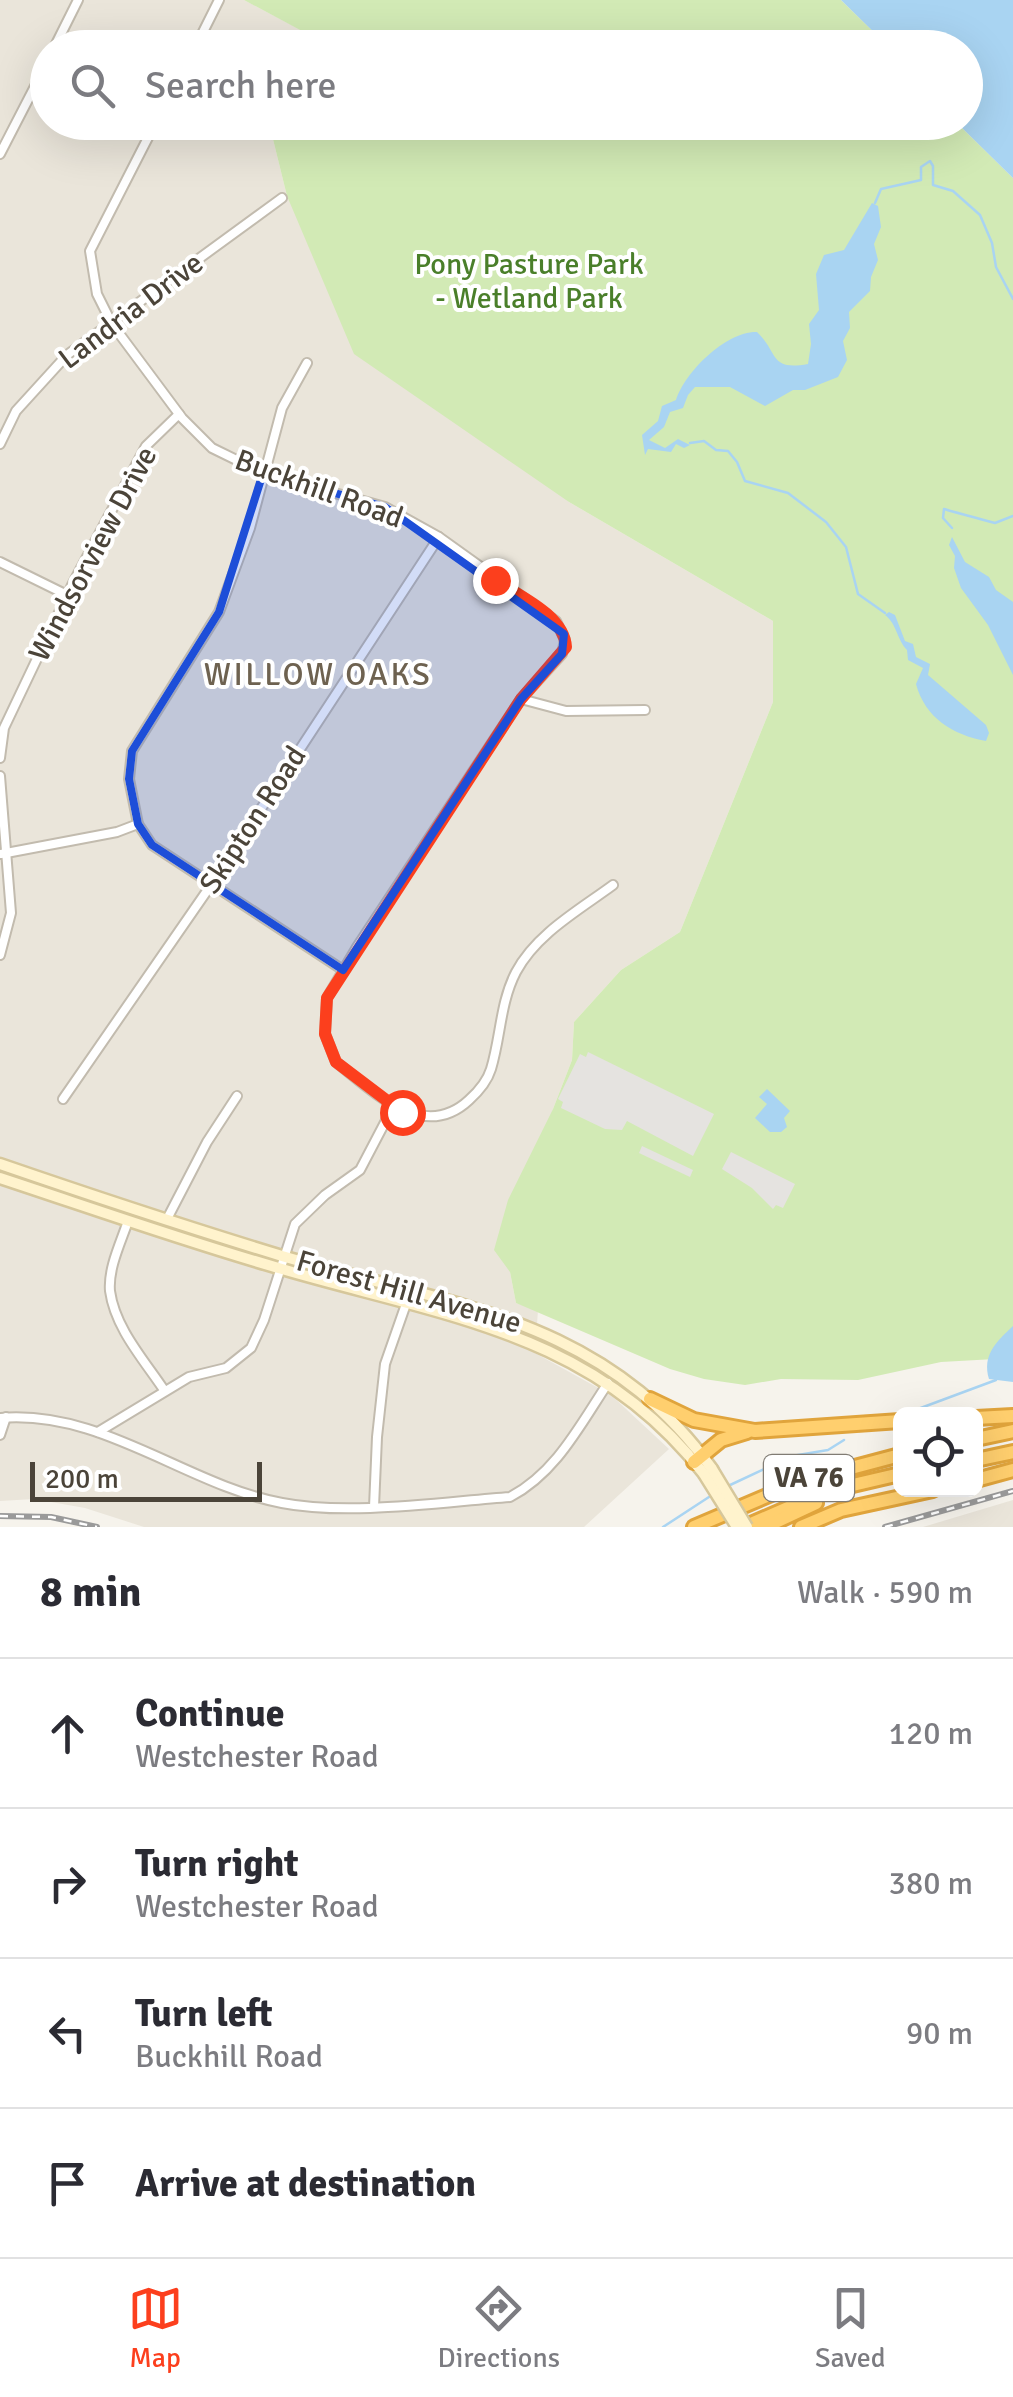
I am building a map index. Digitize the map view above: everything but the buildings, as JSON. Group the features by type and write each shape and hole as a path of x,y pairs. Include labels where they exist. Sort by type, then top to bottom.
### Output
{"highway":[{"path":"650,1399 694,1420 755,1431"},
{"path":"983,1418 1013,1416"},
{"path":"698,1458 721,1440 755,1431 893,1421"},
{"path":"983,1437 1013,1431"},
{"path":"983,1458 1013,1452"},
{"name":"VA 76","path":"694,1527 815,1476 893,1456"},
{"path":"983,1478 1013,1470"},
{"name":"VA 76","path":"746,1527 802,1500 893,1476"},
{"path":"766,1527 854,1484"},
{"path":"801,1527 841,1510 901,1497"},
{"name":"VA 76","path":"706,1527 722,1515"}],"main road":[{"name":"Forest Hill Avenue","path":"0,1164 283,1256 532,1326 600,1361 650,1399 746,1527"},
{"name":"Forest Hill Avenue","path":"0,1178 279,1268 532,1342 608,1383 698,1458"},
{"name":"Forest Hill Avenue","path":"708,1472 736,1527"}],"street":[{"path":"63,30 78,0"},
{"path":"204,30 219,0"},
{"path":"0,154 30,96"},
{"name":"Buckhill Road","path":"147,140 90,251 97,294 112,324 179,414 212,448 264,473 385,507 438,537 556,621 566,647 521,699"},
{"name":"Landria Drive","path":"0,444 16,411 67,355 282,198"},
{"path":"307,364 282,408 250,528 218,612 132,751 128,779 138,824 152,845 344,970"},
{"name":"Windsorview Drive","path":"0,758 4,728 67,595 146,446 179,414"},
{"name":"Skipton Road","path":"62,1098 211,885 438,537"},
{"path":"0,562 67,595"},
{"path":"613,885 543,938 518,968 503,1004 490,1073 472,1097 452,1113 424,1117 393,1107 330,1053 324,1009 344,970 521,699 566,710 645,710"},
{"path":"0,776 3,854 11,913 0,954"},
{"path":"3,854 117,832 138,824"},
{"path":"167,1220 198,1158 237,1096"},
{"path":"98,1432 189,1377 226,1368 251,1348 295,1224 360,1170 393,1107"},
{"path":"128,1221 113,1264 110,1290 122,1326 164,1390"},
{"path":"374,1508 386,1364 406,1304"},
{"path":"0,1436 3,1418 52,1421 98,1432 246,1493 284,1504 374,1508 510,1497 530,1487 552,1466 608,1383"}],"highlighted area":[{"path":"263,473 385,507 564,634 562,654 521,699 343,970 152,845 138,824 129,779 132,751 219,612"}],"shaded area":[{"path":"0,0 244,0 301,30 30,30 30,140 273,140 287,196 569,502 773,621 773,702 680,932 621,970 574,1022 572,1060 553,1109 510,1272 516,1303 538,1310 535,1353 611,1395 669,1449 584,1527 144,1527 85,1508 34,1499 0,1501"},
{"path":"588,1052 714,1114 693,1156 627,1121 622,1130 605,1129 561,1108 563,1102 558,1099 580,1054 586,1057"},
{"path":"642,1146 693,1170 690,1177 639,1153"},
{"path":"731,1152 795,1184 783,1208 776,1205 773,1209 752,1188 722,1169"},
{"path":"1013,1500 1013,1527 923,1527"}],"green space":[{"path":"244,0 841,0 872,30 300,30"},
{"name":"Pony Pasture Park - Wetland Park","path":"273,140 974,140 1013,178 1013,1358 941,1362 858,1380 781,1379 745,1385 670,1369 516,1303 510,1272 494,1250 508,1200 553,1109 572,1060 574,1022 621,970 680,932 773,702 773,621 569,502 354,354 287,196"}],"water":[{"path":"841,0 1013,0 1013,178 974,140 983,140 983,30 872,30"},
{"path":"872,203 878,206 881,227 874,244 878,260 870,291 849,312 850,328 843,341 847,360 838,377 805,390 793,390 765,406 730,387 695,387 683,408 670,412 664,427 649,440 665,448 678,439 690,445 684,448 676,444 671,452 648,449 645,455 642,435 658,421 662,406 676,400 697,366 733,338 757,332 781,362 808,364 809,324 819,310 816,274 824,255 844,250"},
{"path":"952,537 965,562 989,577 996,590 1013,602 1013,675 988,625 961,588 949,545"},
{"path":"885,615 895,615 905,641 913,644 916,657 930,664 928,675 986,725 986,741 952,729 926,706 916,684 923,668 908,660 907,650"},
{"path":"767,1089 790,1111 784,1118 787,1127 781,1132 770,1132 755,1118 767,1104 759,1097"},
{"path":"1013,1326 1013,1382 989,1379 989,1356"}],"waterway":[{"path":"875,203 881,189 921,180 921,167 930,161 933,185 953,191 980,215 992,243 996,267 1013,299"},
{"path":"690,443 704,441 716,450 728,451 745,481 788,493 826,522 846,547 858,594 885,613"},
{"path":"952,528 943,518 944,509 995,523 1013,516"},
{"path":"923,1407 996,1380"},
{"path":"728,1486 792,1456 828,1450 844,1440"},
{"path":"663,1527 712,1495"}],"railway":[{"path":"885,1527 1013,1491"},
{"path":"0,1516 51,1517 97,1527"}],"district":[{"name":"WILLOW OAKS","path":"318,674"}],"route":[{"path":"402,1112 336,1062 325,1034 324,1009 357,947 521,699 566,647 556,621 495,580"}]}
